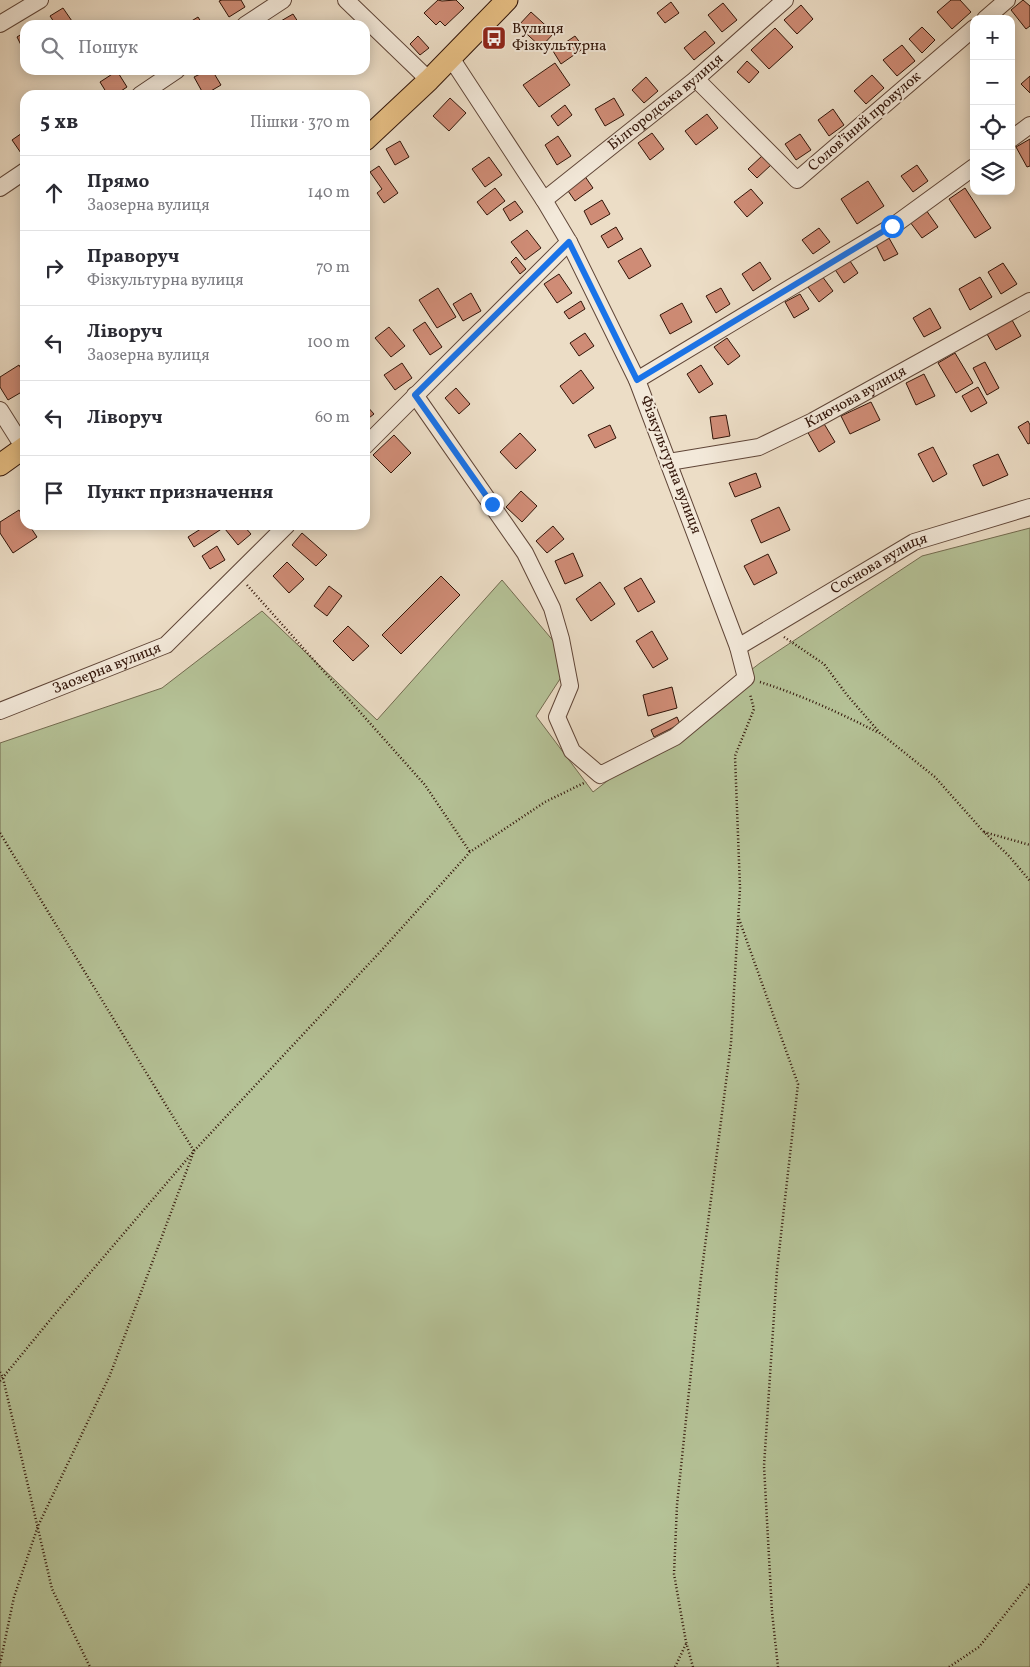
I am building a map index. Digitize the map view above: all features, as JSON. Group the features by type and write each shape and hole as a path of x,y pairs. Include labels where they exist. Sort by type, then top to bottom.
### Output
{"main road":[{"path":"370,135 429,80 507,0"},
{"path":"0,465 20,451"}],"street":[{"path":"0,24 40,0"},
{"path":"253,20 283,0"},
{"path":"346,0 367,20"},
{"name":"Білгородська вулиця","path":"544,200 696,79 785,0"},
{"path":"990,15 1007,0"},
{"path":"370,23 429,80"},
{"name":"Соловʼїний провулок","path":"696,79 797,180 970,31"},
{"name":"Фізкультурна вулиця","path":"451,58 544,200 569,242 637,380 738,647 746,678"},
{"path":"148,90 170,75"},
{"path":"1015,136 1030,125"},
{"path":"637,380 892,226 970,169"},
{"path":"0,188 20,174"},
{"path":"370,441 569,242"},
{"name":"Ключова вулиця","path":"669,462 759,447 813,421 1030,301"},
{"path":"415,395 525,553 552,608 561,639 570,686 557,717 572,751 600,775 675,737 746,678"},
{"path":"0,410 20,440"},
{"name":"Соснова вулиця","path":"738,647 914,542 1030,507"},
{"name":"Заозерна вулиця","path":"0,711 166,645 282,530"}],"path":[{"path":"237,574 424,785 470,852"},
{"path":"770,628 824,664 880,734"},
{"path":"746,678 788,691 841,714 880,734 935,777 1030,881"},
{"path":"693,1667 686,1642 674,1574 677,1505 701,1277 731,1043 740,888 735,756 754,709 746,678"},
{"path":"0,1381 194,1151 380,952 470,852 545,802 600,775"},
{"path":"983,831 1030,845"},
{"path":"0,833 194,1151"},
{"path":"738,918 798,1084 777,1270 764,1466 772,1612 778,1667"},
{"path":"0,1664 14,1597 38,1526 110,1375 194,1151"},
{"path":"0,1372 3,1378 52,1589 90,1667"},
{"path":"949,1667 980,1646 1030,1583"},
{"path":"675,1667 686,1642"}],"green space":[{"path":"1030,528 1030,1667 0,1667 0,743 162,688 262,611 377,720 502,580 571,662 536,716 593,792 760,663 922,556"}],"building":[{"path":"241,0 245,7 229,17 219,1"},
{"path":"438,0 456,0 464,8 445,26 440,21 436,25 424,13"},
{"path":"951,0 960,0 971,12 952,29 937,12"},
{"path":"1023,0 1030,6 1030,26 1026,29 1011,10"},
{"path":"671,2 679,13 665,23 657,13"},
{"path":"723,3 737,20 722,32 708,15"},
{"path":"801,5 813,19 797,34 784,20"},
{"path":"63,8 71,20 53,20 50,16"},
{"path":"531,12 554,33 541,47 518,26"},
{"path":"293,14 297,20 283,20"},
{"path":"922,27 935,40 922,53 909,39"},
{"path":"775,28 793,47 769,69 751,50"},
{"path":"705,31 715,43 694,60 684,48"},
{"path":"418,36 429,48 420,55 410,44"},
{"path":"575,36 584,48 561,64 553,51"},
{"path":"902,45 915,61 897,76 883,60"},
{"path":"747,61 759,72 749,83 737,72"},
{"path":"555,63 570,85 539,107 523,85"},
{"path":"111,75 120,75 127,87 122,90 105,90 100,82"},
{"path":"198,75 215,75 221,85 212,90 201,90 194,77"},
{"path":"872,75 884,88 866,104 854,91"},
{"path":"1030,76 1030,93 1021,84"},
{"path":"646,77 658,91 644,103 632,90"},
{"path":"450,98 466,113 449,131 433,116"},
{"path":"614,98 624,115 605,126 595,109"},
{"path":"565,105 572,115 558,126 551,116"},
{"path":"833,109 844,125 829,136 818,120"},
{"path":"707,114 718,128 696,145 685,131"},
{"path":"652,133 664,149 650,160 638,143"},
{"path":"20,134 20,152 12,140"},
{"path":"800,134 811,150 796,160 785,144"},
{"path":"558,136 571,156 557,165 545,145"},
{"path":"1030,139 1030,166 1027,167 1016,147"},
{"path":"400,141 409,157 395,165 386,149"},
{"path":"762,156 771,165 757,178 748,169"},
{"path":"489,157 502,175 485,187 472,169"},
{"path":"917,165 928,181 913,192 901,176"},
{"path":"379,166 398,193 384,203 377,193 382,189 370,172"},
{"path":"584,175 593,188 575,201 566,188"},
{"path":"868,181 884,206 857,224 841,199"},
{"path":"495,188 505,201 487,215 477,202"},
{"path":"965,188 991,228 975,238 949,199"},
{"path":"751,189 763,203 747,217 734,202"},
{"path":"602,200 610,214 591,225 584,211"},
{"path":"515,201 523,212 510,221 503,209"},
{"path":"926,210 938,227 922,238 910,222"},
{"path":"616,227 623,239 608,248 601,236"},
{"path":"819,228 830,242 813,254 802,240"},
{"path":"527,230 541,248 525,260 511,242"},
{"path":"889,238 898,254 884,261 876,245"},
{"path":"641,248 651,266 629,279 618,261"},
{"path":"516,257 526,269 520,274 511,262"},
{"path":"848,258 858,273 844,283 834,268"},
{"path":"760,262 771,279 753,291 742,274"},
{"path":"1003,263 1017,284 1001,294 988,272"},
{"path":"559,274 572,293 557,303 544,284"},
{"path":"822,276 833,291 819,302 808,287"},
{"path":"980,277 992,297 970,310 959,289"},
{"path":"438,288 456,317 437,328 419,300"},
{"path":"721,288 730,304 716,313 706,296"},
{"path":"471,293 481,311 463,321 453,304"},
{"path":"800,294 809,309 794,318 785,302"},
{"path":"581,301 585,309 569,319 564,312"},
{"path":"682,303 692,322 670,334 660,315"},
{"path":"930,308 941,328 924,337 913,318"},
{"path":"1012,320 1021,336 996,350 987,334"},
{"path":"425,322 442,347 430,355 413,330"},
{"path":"389,327 405,346 391,357 375,338"},
{"path":"585,333 594,346 579,356 570,343"},
{"path":"727,338 740,356 728,365 714,347"},
{"path":"955,353 973,383 956,393 938,363"},
{"path":"985,362 999,388 987,395 973,368"},
{"path":"402,363 412,378 395,390 384,375"},
{"path":"19,365 20,393 8,400 0,387 0,377"},
{"path":"701,365 713,384 699,393 687,374"},
{"path":"581,370 594,388 573,404 560,386"},
{"path":"924,374 935,396 916,405 906,383"},
{"path":"978,387 987,403 971,412 962,396"},
{"path":"456,388 470,404 459,414 445,398"},
{"path":"871,402 880,420 850,434 841,416"},
{"path":"726,415 730,436 713,439 710,417"},
{"path":"1028,421 1030,425 1030,443 1028,444 1018,427"},
{"path":"823,422 835,442 819,452 807,431"},
{"path":"610,425 616,438 595,448 588,435"},
{"path":"520,433 536,450 516,469 500,452"},
{"path":"394,435 411,453 391,473 373,455"},
{"path":"933,447 947,474 933,482 918,454"},
{"path":"998,454 1008,475 983,486 973,465"},
{"path":"756,473 761,487 735,497 729,483"},
{"path":"521,491 537,506 522,522 506,507"},
{"path":"779,507 790,530 761,543 751,520"},
{"path":"19,510 20,530 32,530 37,537 13,553 0,533 0,522"},
{"path":"553,526 564,539 547,553 536,541"},
{"path":"199,530 220,530 194,547 188,537"},
{"path":"226,530 247,530 251,534 238,545"},
{"path":"302,533 327,555 316,566 292,545"},
{"path":"217,546 225,560 210,569 202,556"},
{"path":"573,553 583,576 565,584 555,561"},
{"path":"768,554 777,573 754,585 744,566"},
{"path":"287,562 304,579 289,593 273,576"},
{"path":"441,576 460,595 401,654 382,635"},
{"path":"641,578 655,602 638,612 624,588"},
{"path":"600,582 615,604 591,621 576,599"},
{"path":"329,586 342,596 327,616 314,606"},
{"path":"348,626 369,646 353,661 333,641"},
{"path":"652,631 668,659 653,668 636,641"},
{"path":"672,687 677,708 648,716 643,695"},
{"path":"677,717 680,724 654,737 651,730"}],"place":[{"name":"Вулиця Фізкультурна","path":"494,38"}],"route":[{"path":"492,504 415,395 569,242 637,380 892,226"}]}
